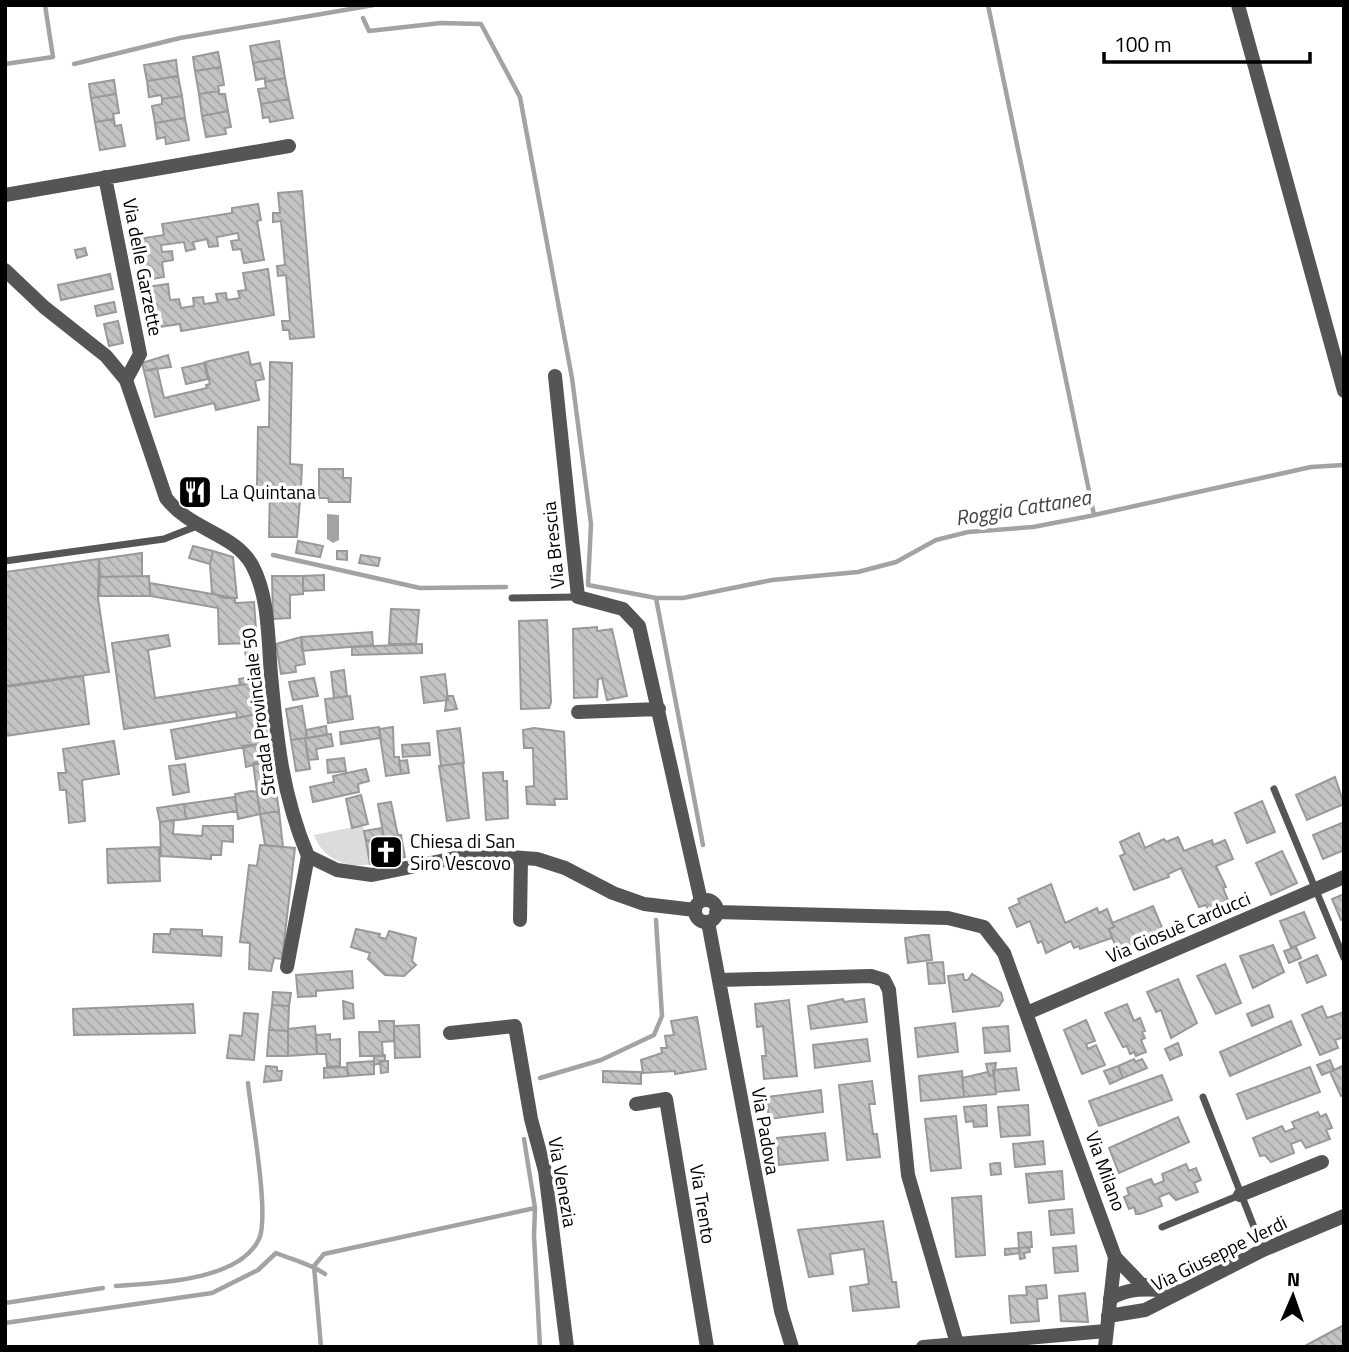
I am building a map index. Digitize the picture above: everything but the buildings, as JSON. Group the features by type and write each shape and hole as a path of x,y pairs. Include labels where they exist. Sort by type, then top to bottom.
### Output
{"street":[{"path":"1238,5 1344,391"},
{"name":"Via delle Garzette","path":"126,380 140,354 105,177 289,146"},
{"path":"5,195 105,177"},
{"path":"5,271 44,307 106,356 126,380"},
{"name":"Via Brescia","path":"555,376 578,597 623,609 639,626 659,709 698,905"},
{"name":"Strada Provinciale 50","path":"126,380 166,498 178,514 242,549 253,567 264,601 277,739 290,814 308,856"},
{"path":"578,712 659,709"},
{"path":"288,967 308,856 337,870 372,875 455,858 521,858 565,868 613,893 644,904 698,905 712,902 712,917 948,918 984,927 1004,953 1027,1013"},
{"path":"520,920 521,858"},
{"name":"Via Giosuè Carducci","path":"1027,1013 1344,877"},
{"name":"Via Padova","path":"712,917 720,980 778,1298 792,1347"},
{"path":"720,980 871,976 884,980 889,990 908,1175 958,1344"},
{"name":"Via Milano","path":"1027,1013 1115,1257 1105,1347"},
{"name":"Via Venezia","path":"450,1033 515,1026 531,1119 545,1171 567,1347"},
{"name":"Via Trento","path":"636,1104 666,1099 707,1347"},
{"path":"1240,1195 1322,1163"},
{"name":"Via Giuseppe Verdi","path":"1107,1323 1144,1310 1264,1250 1344,1216"},
{"path":"1115,1257 1140,1283 1157,1289"},
{"path":"1110,1299 1120,1293 1157,1289 1185,1291"},
{"path":"923,1347 1107,1323"}],"lane":[{"path":"5,561 164,539 197,526"},
{"path":"512,597 578,597"},
{"path":"1274,789 1313,890 1344,958"},
{"path":"1203,1097 1264,1250"},
{"path":"1162,1227 1240,1195"}],"shaded area":[{"path":"327,514 339,515 339,540 333,543 327,539"},
{"path":"363,825 370,864 352,865 336,860 323,850 314,835"}],"waterway":[{"path":"5,64 53,57 45,5"},
{"path":"74,64 180,38 374,5"},
{"path":"988,5 1094,515"},
{"name":"Roggia Cattanea","path":"363,18 369,31 441,23 481,24 520,97 572,378 591,524 588,585 656,598 683,598 772,580 858,572 896,562 936,540 968,532 1033,527 1311,467 1344,465"},
{"name":"Roggia Cattanea","path":"273,555 420,588 506,587"},
{"path":"656,598 703,845"},
{"path":"540,1078 601,1060 654,1035 662,1016 656,920"},
{"path":"116,1286 174,1281 216,1272 249,1253 259,1239 262,1227 261,1187 248,1083"},
{"path":"321,1347 314,1266 324,1254 535,1208 524,1139"},
{"path":"535,1208 540,1347"},
{"path":"5,1323 212,1293 258,1270 276,1253 325,1274"},
{"path":"5,1303 103,1288"}],"place":[{"name":"La Quintana","path":"195,492"},
{"name":"Chiesa di San Siro Vescovo","path":"386,852"}]}
